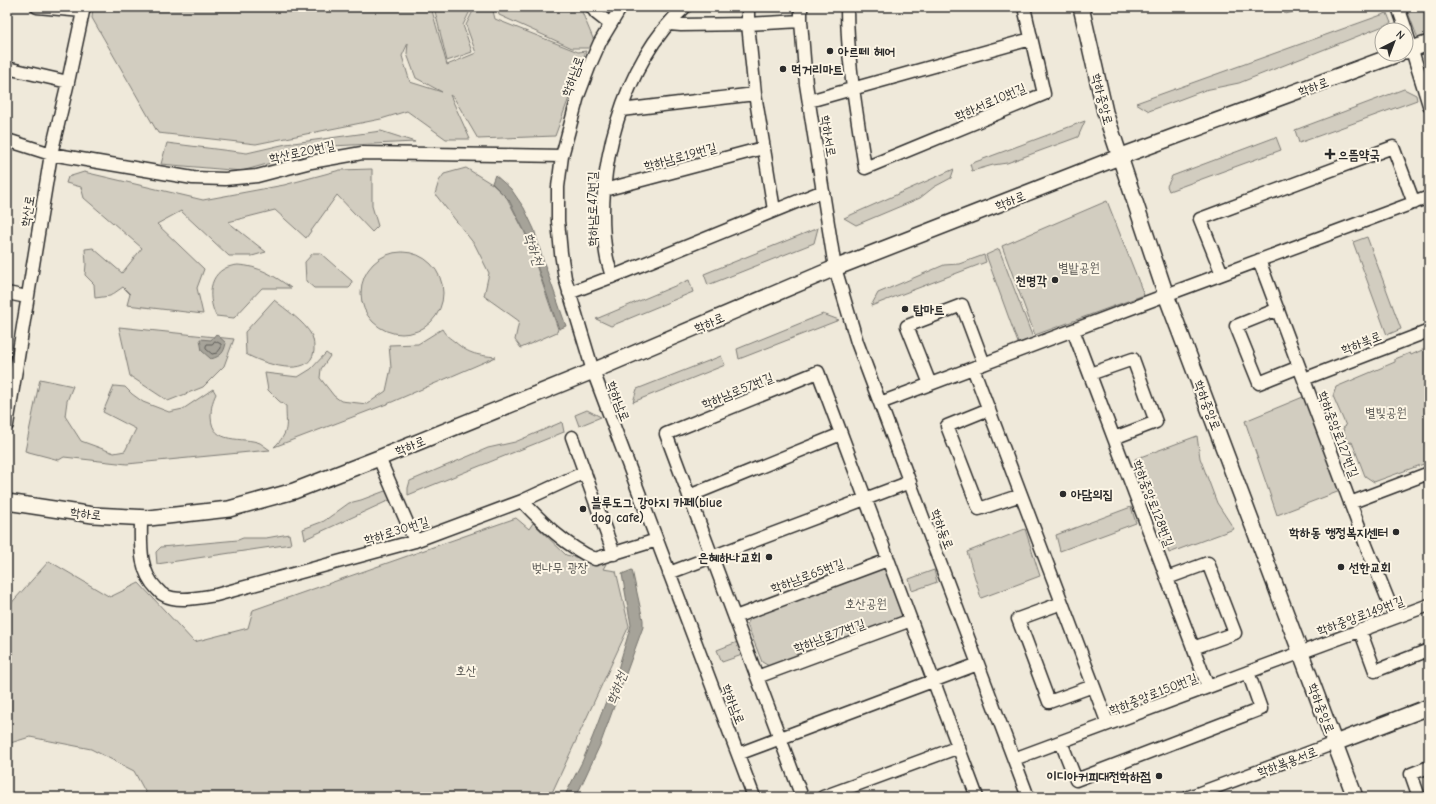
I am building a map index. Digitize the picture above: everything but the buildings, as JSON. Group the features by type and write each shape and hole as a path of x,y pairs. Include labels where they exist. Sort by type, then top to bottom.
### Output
{"street":[{"name":"학산로","path":"7,425 50,154 68,82 83,9 37,7"},
{"path":"592,7 596,13 610,24"},
{"name":"학하남로","path":"621,7 600,42 578,96 562,156 558,187 558,221 561,253 569,293 593,371 754,797"},
{"name":"학하남로47번길","path":"612,277 606,254 604,231 604,190 605,175 610,151 621,110 641,63 669,24 685,7"},
{"path":"748,7 748,24 755,94 774,210"},
{"name":"학하서로","path":"801,7 806,84 836,268"},
{"path":"848,7 848,44 853,89"},
{"path":"809,101 1031,39 1024,7"},
{"name":"학하중앙로","path":"1081,7 1105,112 1166,295 1356,797"},
{"path":"1398,7 1403,22"},
{"path":"669,24 748,24 801,21"},
{"name":"학하서로10번길","path":"853,89 865,168 1044,94 1031,39"},
{"path":"1414,53 1429,106"},
{"name":"학하로","path":"7,502 93,514 149,518 229,509 294,490 379,458 593,371 836,268 1119,157 1378,62"},
{"path":"7,68 68,82"},
{"path":"621,110 755,94"},
{"path":"7,140 50,154"},
{"path":"1222,274 1200,219 1393,147 1414,203"},
{"name":"학하남로19번길","path":"604,190 763,148"},
{"name":"학산로20번길","path":"50,154 193,178 225,179 257,176 311,162 362,153 562,156"},
{"path":"569,293 823,191"},
{"path":"880,403 1259,260 1429,198"},
{"name":"학하중앙로127번길","path":"1259,260 1350,503 1395,617"},
{"name":"학하동로","path":"836,268 857,342 1028,797"},
{"path":"7,294 28,297"},
{"path":"930,384 907,326 962,306 979,366 989,409 1108,724"},
{"path":"1278,309 1236,326 1259,383 1300,367"},
{"name":"학하중앙로128번길","path":"1074,330 1208,687"},
{"name":"학하북로","path":"1304,380 1429,331"},
{"path":"1090,374 1133,360 1156,422 1114,438"},
{"name":"학하남로57번길","path":"689,496 666,434 818,372 841,434"},
{"path":"989,409 946,426 979,509 1021,495"},
{"path":"802,797 689,496 841,434 977,797"},
{"path":"572,437 614,554"},
{"path":"379,458 415,540"},
{"name":"학하로30번길","path":"141,518 142,556 146,576 163,595 175,598 191,599 216,595 415,540 522,501 585,472"},
{"path":"1350,503 1429,473"},
{"path":"669,573 910,482"},
{"path":"522,501 551,530 584,554 596,559 657,540"},
{"name":"학하남로65번길","path":"735,617 888,560"},
{"path":"1167,578 1208,563 1235,633 1193,648"},
{"path":"1062,603 1018,619 1049,702 1093,686"},
{"name":"학하중앙로149번길","path":"1301,652 1429,605"},
{"name":"학하남로77번길","path":"757,677 911,620"},
{"path":"1360,630 1375,671 1429,650"},
{"name":"학하중앙로150번길","path":"1014,759 1301,652"},
{"path":"738,754 978,664"},
{"path":"1061,742 1076,780 1261,709 1248,672"},
{"name":"학하복용서로","path":"1190,797 1429,707"},
{"path":"822,797 959,747"},
{"path":"1419,797 1411,774 1429,768"}],"green space":[{"path":"93,7 431,7 447,65 476,53 466,25 475,7 492,7 495,19 578,52 586,51 555,136 478,139 454,98 450,95 470,139 446,139 407,111 381,119 256,144 158,133 92,18","holes":["408,43 407,54 416,78 442,92 410,82 402,56"]},
{"path":"434,7 472,7 463,25 472,52 447,61"},
{"path":"497,7 583,7 582,12 597,48 572,48 499,15"},
{"path":"1283,7 1310,7 1311,8 1285,14"},
{"path":"1406,7 1429,7 1429,68 1414,28 1414,22 1412,22"},
{"path":"1387,13 1391,22 1374,22 1374,30 1239,83 1205,90 1149,111 1136,103"},
{"path":"1404,89 1416,95 1417,100 1299,143 1295,130"},
{"path":"1085,121 1078,137 1007,163 972,171 970,164"},
{"path":"381,131 415,142 331,146 242,171 161,164 167,143 247,153 286,144"},
{"path":"1276,137 1281,150 1169,191 1167,186 1172,176"},
{"path":"466,168 492,184 507,198 525,233 558,329 557,332 521,348 515,340 519,321 484,296 489,273 475,245 435,194 439,181 444,174"},
{"path":"372,169 372,206 378,226 372,232 337,195 306,238 275,210 228,222 266,252 252,256 229,256 181,211 157,224 204,269 197,288 203,314 127,305 130,294 123,287 110,296 95,298 94,284 85,275 85,249 93,248 122,273 142,248 84,198 81,187 66,183 68,177 84,172 203,200 284,185 340,170"},
{"path":"954,169 951,178 934,187 920,198 856,225 844,218"},
{"name":"별밭공원","path":"1107,201 1144,295 1035,335 1002,246"},
{"path":"818,228 814,243 708,285 704,274"},
{"path":"1367,237 1401,329 1387,335 1353,242"},
{"path":"999,249 1033,338 1018,343 986,255"},
{"path":"402,252 418,255 431,264 440,277 443,293 440,309 431,322 418,331 402,334 386,331 373,322 364,309 361,293 364,277 373,264 386,255"},
{"path":"313,253 320,253 352,281 351,286 349,288 314,288 306,281 305,262"},
{"path":"984,255 986,262 871,306 878,293 944,265 959,264"},
{"path":"238,265 253,267 266,272 291,288 262,288 234,318 216,316 211,299 212,283 221,271 228,267"},
{"path":"689,280 693,292 611,326 596,319"},
{"path":"274,300 300,321 312,336 314,351 311,360 304,365 284,367 273,365 246,354 245,332"},
{"path":"823,314 839,320 739,359 737,349"},
{"path":"119,327 234,339 224,366 203,387 168,401 130,376"},
{"path":"442,329 448,337 465,350 479,355 496,357 392,402 274,447 285,433 286,406 268,390 265,373 298,377 311,369 326,353 330,356 321,369 320,378 334,396 341,401 367,404 386,391 391,368 389,345 418,344"},
{"name":"별빛공원","path":"1429,347 1429,462 1374,482 1365,476 1352,442 1347,443 1343,428 1346,426 1333,396 1336,387 1395,362 1395,359 1410,353 1411,355"},
{"path":"721,356 725,365 633,402 637,389"},
{"path":"40,379 73,386 67,401 65,416 81,441 114,453 125,451 136,429 103,412 114,386 125,387 143,402 169,412 183,409 213,389 216,394 212,405 211,417 213,426 217,432 222,436 260,443 270,450 127,464 64,457 59,460 25,451"},
{"path":"1310,396 1340,491 1277,515 1245,421 1303,397"},
{"path":"587,410 601,417 579,426 575,415"},
{"path":"562,422 564,432 408,495 410,481 488,448 515,442"},
{"path":"1197,436 1200,458 1217,503 1234,529 1169,553 1135,459"},
{"path":"385,491 390,492 392,499 305,539 303,529 324,521 349,503"},
{"path":"1131,507 1136,523 1060,551 1056,535"},
{"name":"호산","path":"516,518 529,529 533,523 566,555 606,564 603,569 616,571 629,626 550,797 148,797 134,771 91,749 30,737 7,744 7,608 49,561 110,597 139,583 194,642 248,628 253,610"},
{"path":"1025,529 1040,576 981,598 967,552"},
{"path":"289,534 291,544 157,564 156,552 161,547 238,540 243,538 266,538"},
{"name":"호산공원","path":"882,567 891,572 906,611 903,618 769,666 762,662 747,624 751,618"},
{"path":"934,570 937,582 912,591 909,579"},
{"path":"740,641 745,654 722,662 717,650"}],"water":[{"name":"학하천","path":"495,175 511,189 524,208 534,229 566,326 559,329 526,234 509,200 492,183"},
{"path":"216,334 226,343 222,354 211,359 202,351 200,339 211,340"},
{"name":"학하천","path":"632,570 643,620 643,627 600,745 576,797 564,797 582,762 593,736 618,669 631,625 622,574"}],"place":[{"name":"아르떼 헤어","path":"830,51"},
{"name":"먹거리마트","path":"783,69"},
{"name":"으뜸약국","path":"1330,154"},
{"name":"천명각","path":"1055,280"},
{"name":"탑마트","path":"905,309"},
{"name":"아담의집","path":"1063,494"},
{"name":"블루도그 강아지 카페(blue dog cafe)","path":"583,509"},
{"name":"학하동 행정복지센터","path":"1396,532"},
{"name":"은혜하나교회","path":"769,557"},
{"name":"선한교회","path":"1341,567"},
{"name":"이디아커피대전학하점","path":"1159,776"}],"park label":[{"name":"벚나무 광장","path":"560,567"}]}
